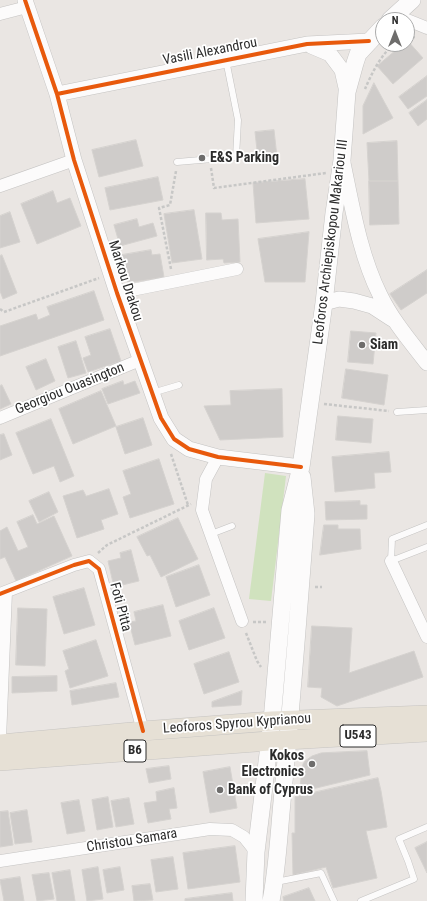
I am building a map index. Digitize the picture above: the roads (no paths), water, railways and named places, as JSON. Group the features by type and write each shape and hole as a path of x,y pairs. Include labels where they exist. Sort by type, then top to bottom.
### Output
{"main road":[{"path":"399,12 412,0"},
{"name":"Leoforos Archiepiskopou Makariou III","path":"271,901 275,883 282,793 289,740 281,721 274,687 290,510 301,467 324,303 334,213 341,166 356,92 355,63 358,54 375,35"},
{"name":"Leoforos Archiepiskopou Makariou III","path":"254,901 256,852 269,741 281,721 306,514 301,467"},
{"name":"Leoforos Spyrou Kyprianou","path":"0,744 143,731 281,721 427,715"},
{"name":"Leoforos Spyrou Kyprianou","path":"0,761 269,741 427,732"}],"street":[{"path":"0,14 26,3"},
{"name":"Markou Drakou","path":"26,3 57,94 74,160 117,293 161,418 174,439 189,449 218,457 301,467"},
{"path":"415,25 427,28"},
{"name":"Vasili Alexandrou","path":"57,94 307,44 369,41"},
{"path":"307,44 330,54 356,92"},
{"path":"0,186 74,160"},
{"path":"341,166 365,257 380,295 394,320 427,363"},
{"path":"117,293 237,269"},
{"path":"324,303 339,299 354,301 372,306 394,320"},
{"name":"Georgiou Ouasington","path":"0,418 140,360"},
{"path":"218,457 206,479 202,510 242,621"},
{"name":"Foti Pitta","path":"3,593 74,565 89,561 99,569 143,731"},
{"path":"391,561 427,637"},
{"path":"0,738 3,593"},
{"name":"Christou Samara","path":"0,861 210,829 232,830 244,837 256,852"}],"lane":[{"path":"177,162 236,157 238,120 226,60"},
{"path":"151,393 179,385"},
{"path":"397,412 427,410"},
{"path":"427,525 392,539 391,561 427,547"},
{"path":"211,534 232,526"},
{"path":"361,901 414,879 399,840 427,827"},
{"path":"275,883 321,873 334,901"}],"place":[{"name":"E&S Parking","path":"202,158"},
{"name":"Siam","path":"362,345"},
{"name":"Kokos Electronics","path":"312,764"},
{"name":"Bank of Cyprus","path":"220,790"}]}
